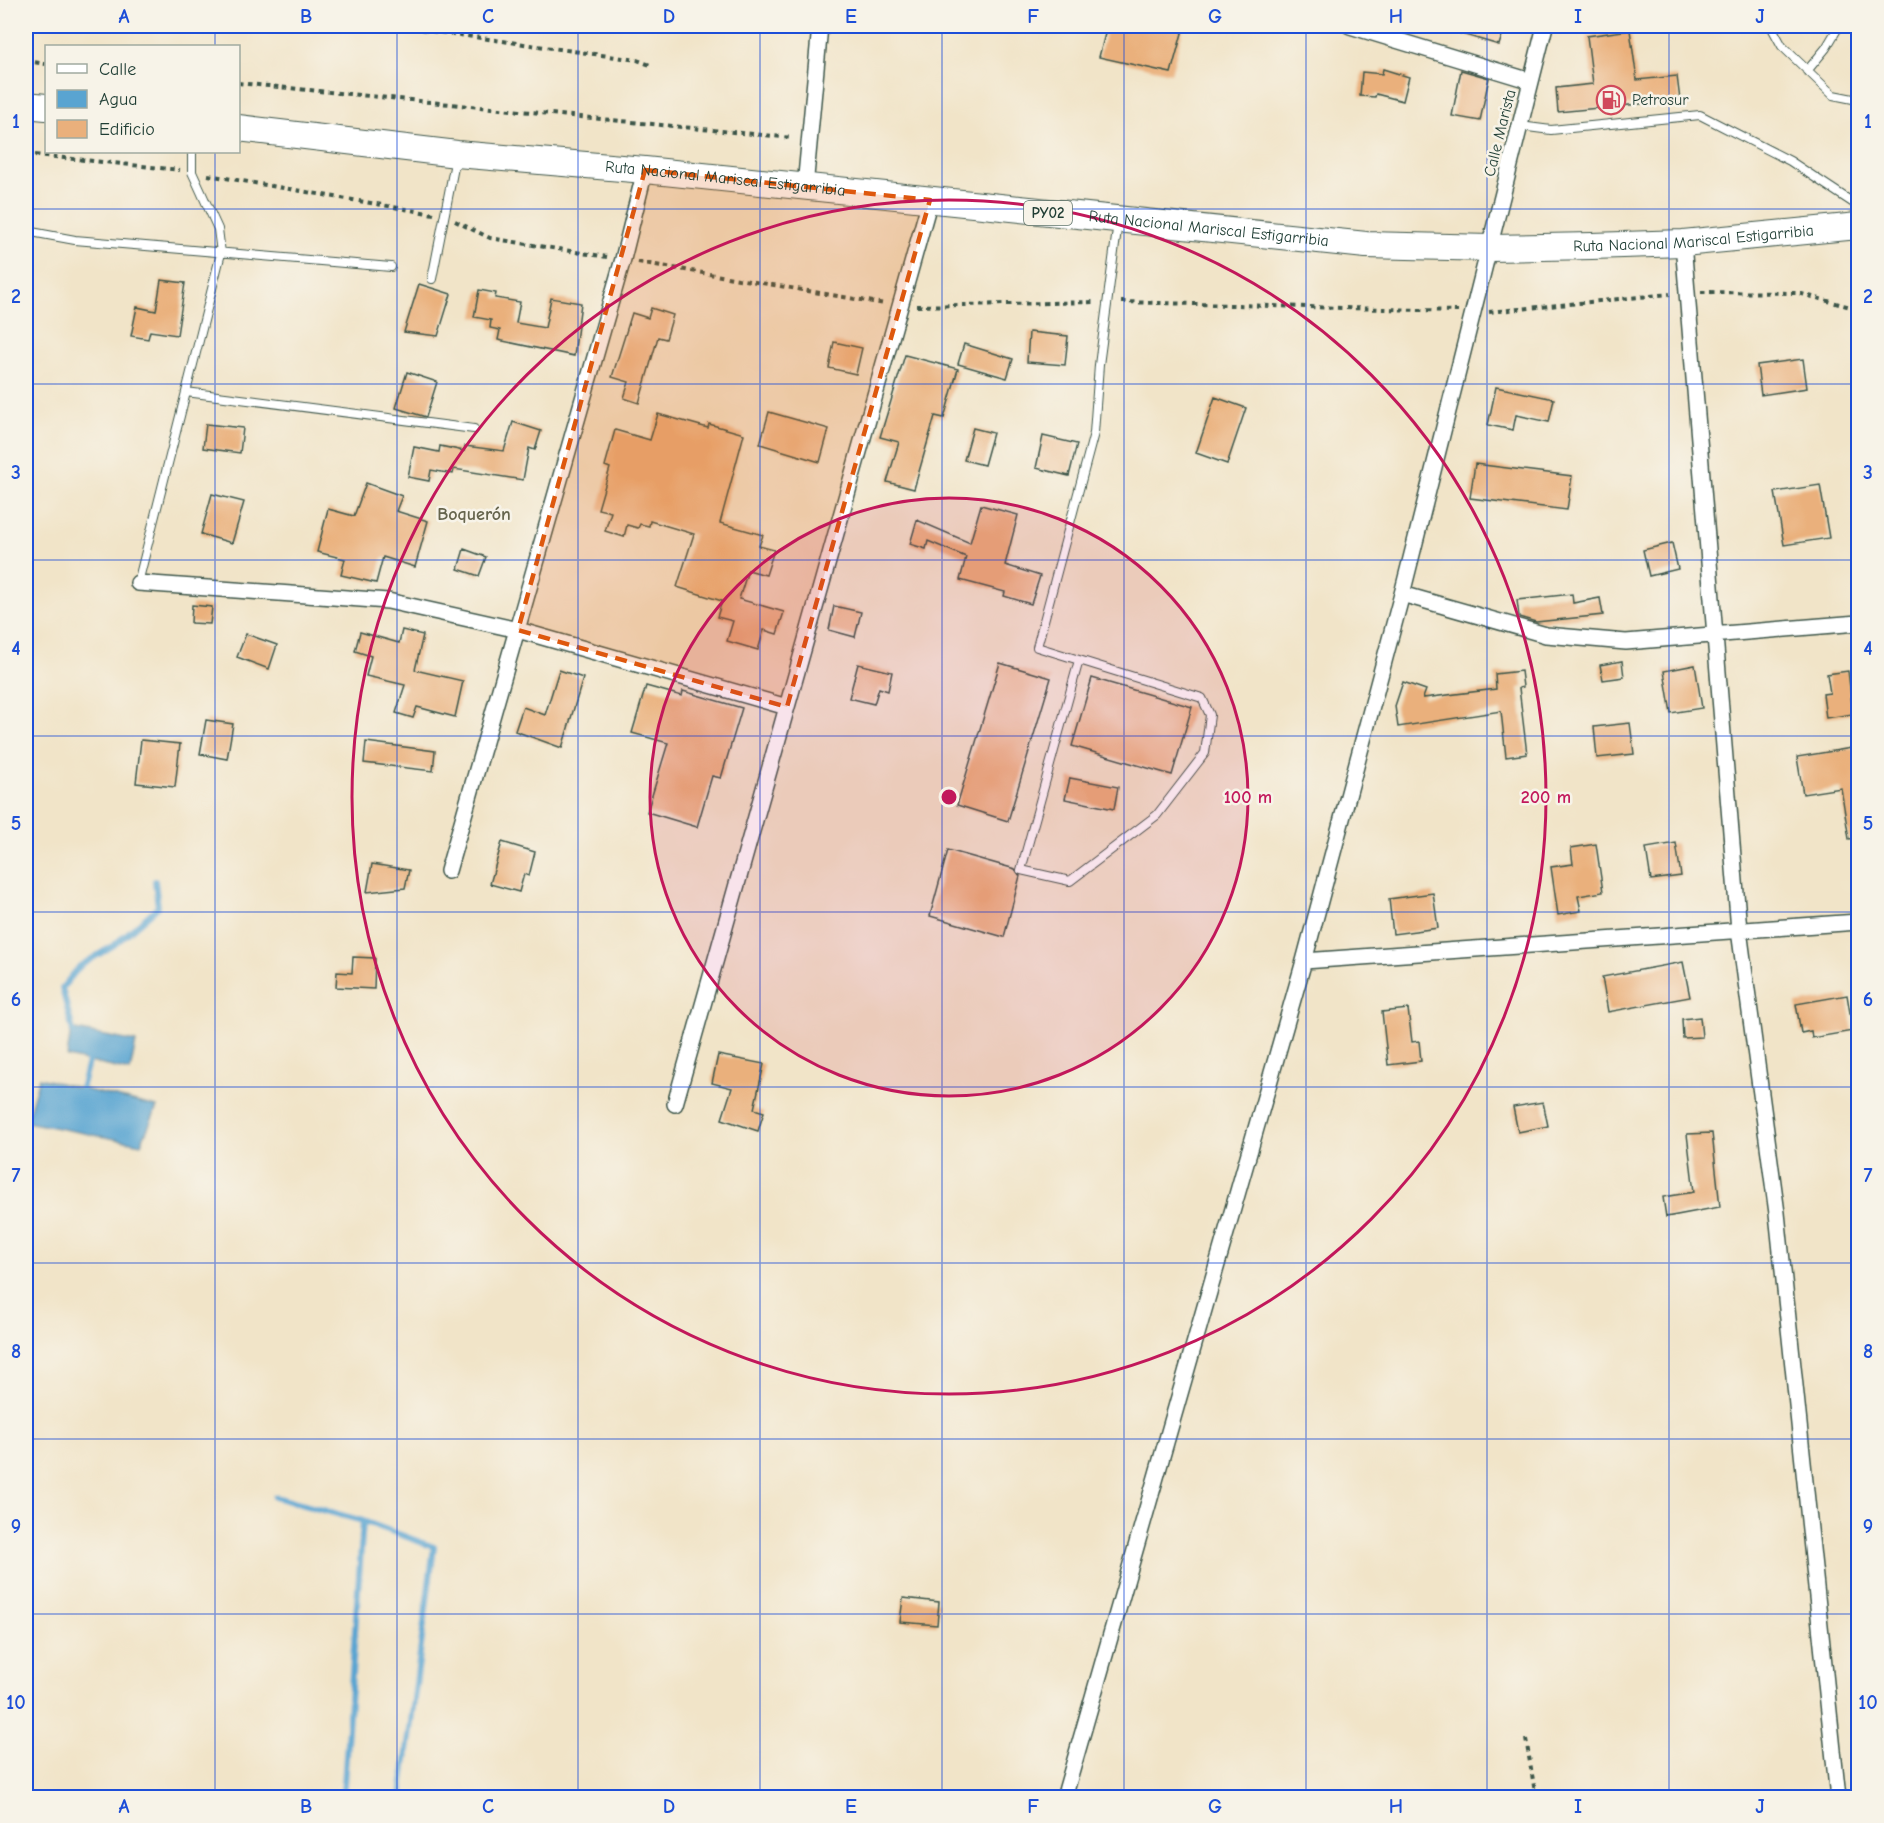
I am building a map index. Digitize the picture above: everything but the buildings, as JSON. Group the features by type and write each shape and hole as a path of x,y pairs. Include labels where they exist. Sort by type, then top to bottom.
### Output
{"main road":[{"path":"26,105 45,107"},
{"name":"Ruta Nacional Mariscal Estigarribia","path":"240,128 457,154 645,170 1366,245 1490,248 1683,243 1858,226"}],"street":[{"path":"805,187 816,26"},
{"path":"1350,26 1531,81"},
{"name":"Calle Marista","path":"1064,1797 1304,961 1402,594 1545,26"},
{"path":"448,871 623,259 645,170"},
{"path":"675,1104 930,200"},
{"path":"1683,243 1739,930 1777,1213 1838,1797"},
{"path":"138,583 388,601 518,630 787,707"},
{"path":"1402,594 1546,635 1626,642 1858,623"},
{"path":"1304,961 1858,922"}],"lane":[{"path":"1771,26 1782,46 1833,95 1858,99"},
{"path":"1807,70 1826,48 1839,26"},
{"path":"1520,126 1551,130 1701,115 1790,161 1858,206"},
{"path":"138,583 220,253 218,229 192,172 192,153"},
{"path":"432,279 457,154"},
{"path":"1079,660 1021,870 1070,881 1157,815 1205,753 1210,715 1202,698 1037,647 1094,433 1118,220"},
{"path":"26,231 75,240 391,267"},
{"path":"186,392 474,429"}],"path":[{"path":"396,26 637,60 653,66"},
{"path":"26,62 45,64"},
{"path":"240,83 810,140"},
{"path":"26,154 192,172 443,216 490,238 899,307 1107,302 1474,312 1687,292 1798,292 1858,309"},
{"path":"1526,1739 1536,1797"}],"highlighted area":[{"path":"645,170 930,200 787,707 518,630"}],"water":[{"path":"71,1029 136,1042 130,1071 67,1057"},
{"path":"39,1078 157,1107 141,1144 26,1122"}],"waterway":[{"path":"74,1035 62,988 80,966 114,945 158,907 155,881"},
{"path":"75,1095 81,1089 88,1062 84,1055"},
{"path":"275,1497 363,1521 434,1547 401,1798"},
{"path":"343,1798 363,1521"}],"place":[{"name":"Petrosur","path":"1611,100"}],"district":[{"name":"Boquerón","path":"474,514"}]}
